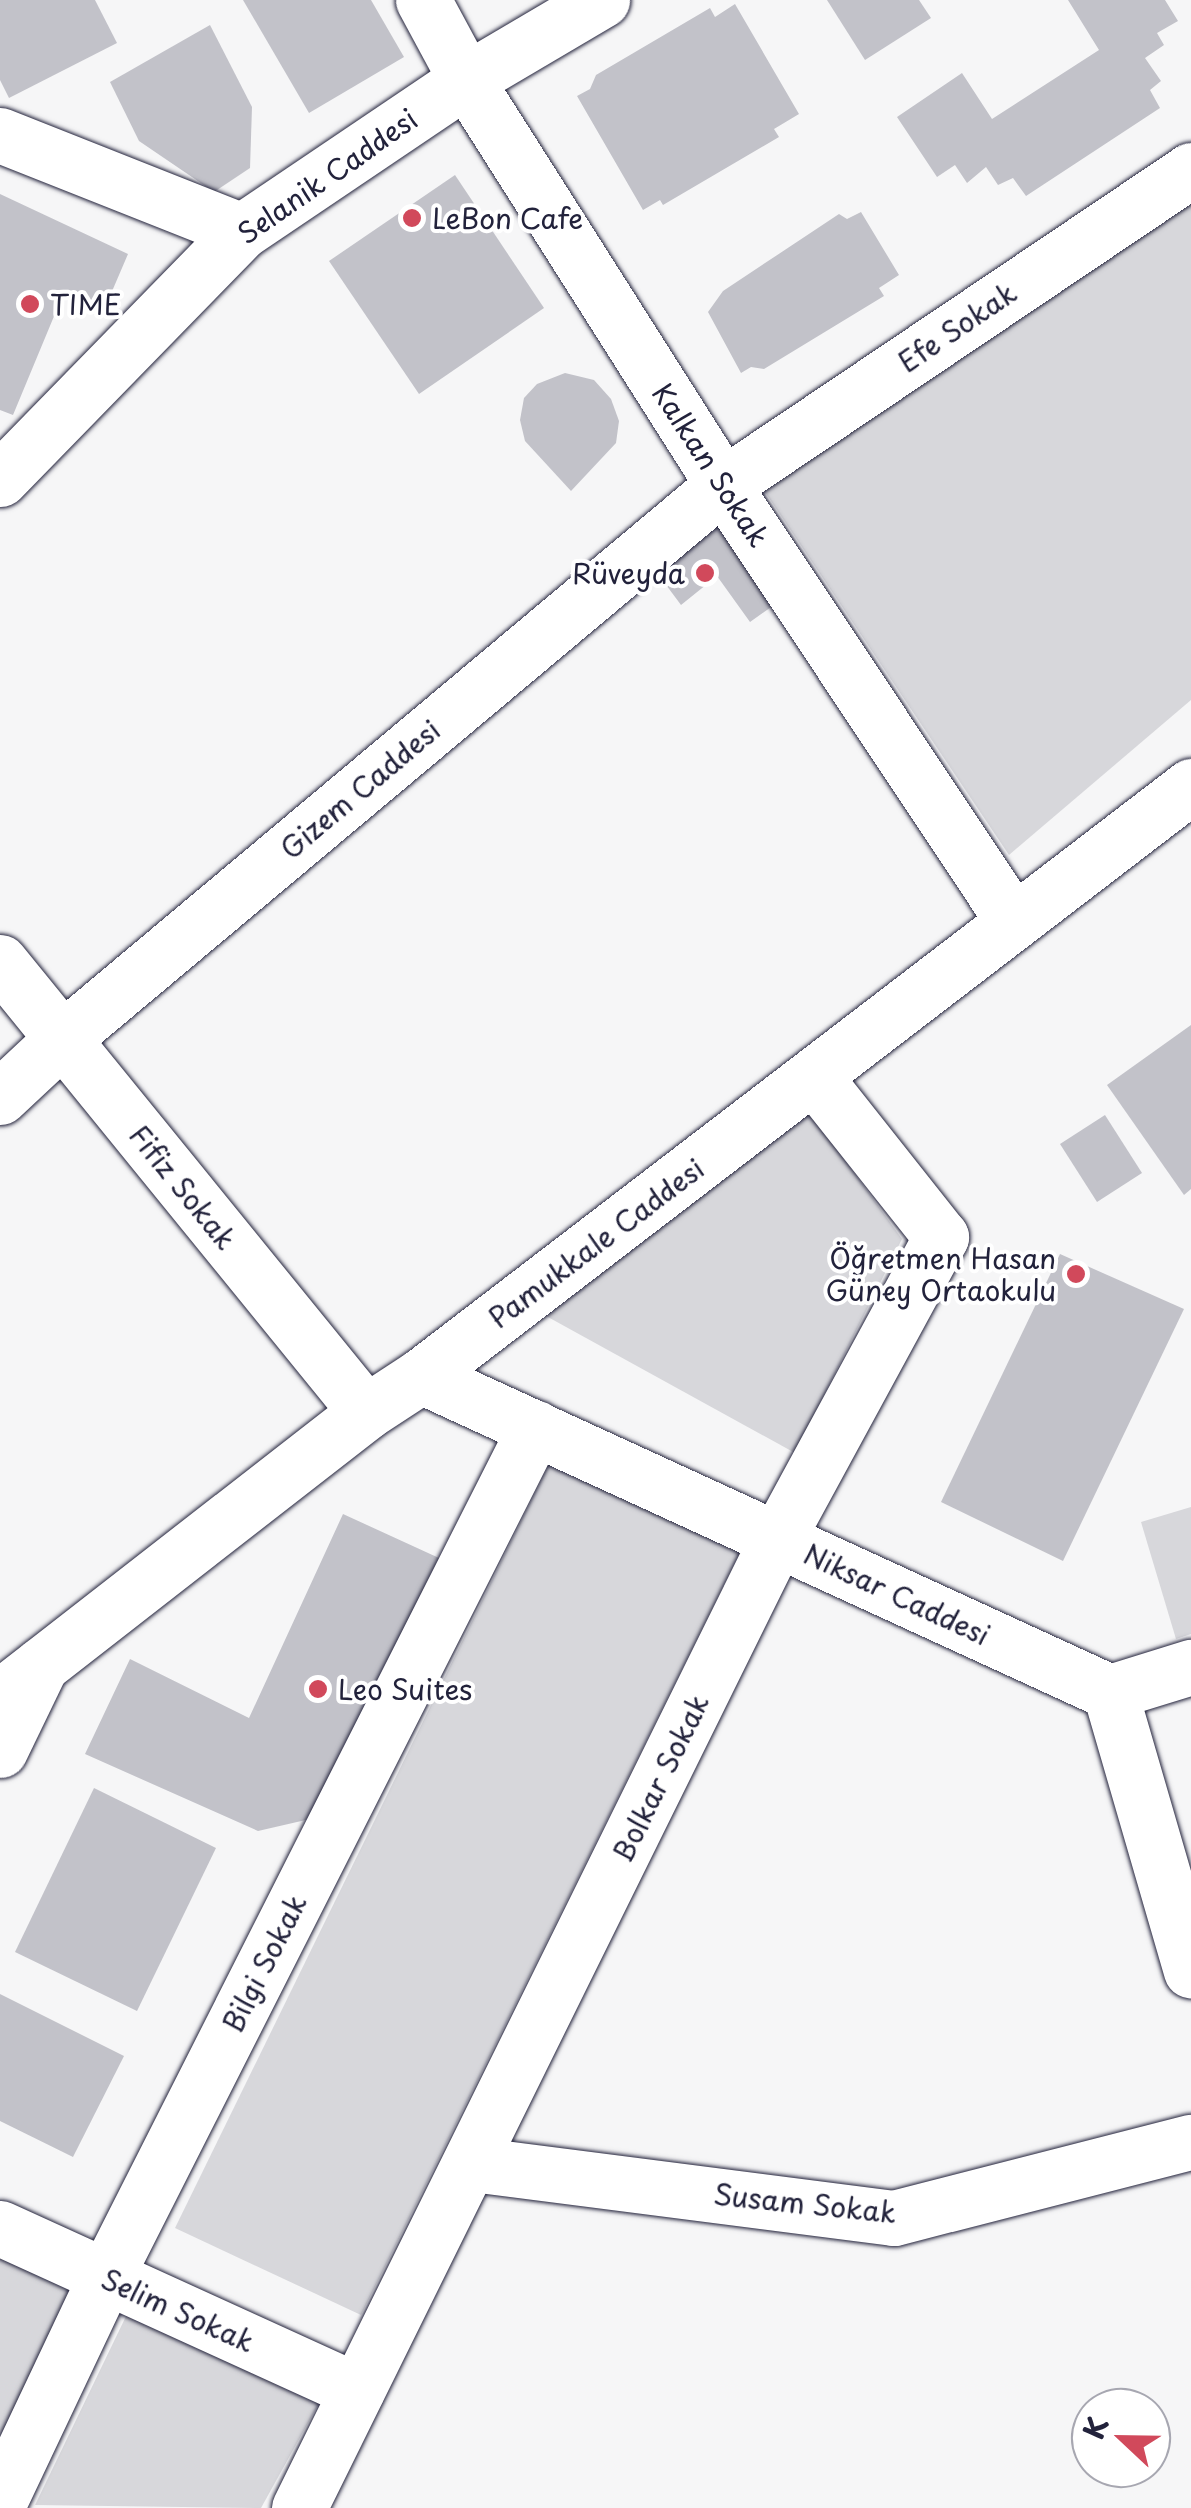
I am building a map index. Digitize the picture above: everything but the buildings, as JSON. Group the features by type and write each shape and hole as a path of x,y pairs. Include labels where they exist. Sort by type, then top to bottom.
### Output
{"street":[{"name":"Kalkan Sokak","path":"423,0 466,80 723,485 1013,922"},
{"name":"Selanik Caddesi","path":"0,479 242,231 466,80 602,0"},
{"path":"0,134 242,231"},
{"name":"Efe Sokak","path":"723,485 1191,170"},
{"name":"Gizem Caddesi","path":"0,1097 62,1039 723,485"},
{"name":"Pamukkale Caddesi","path":"20,1681 366,1412 421,1376 1191,786"},
{"name":"Fifiz Sokak","path":"0,962 366,1412"},
{"name":"Bolkar Sokak","path":"299,2508 777,1539 942,1238 814,1077"},
{"name":"Niksar Caddesi","path":"421,1376 1110,1692"},
{"name":"Bilgi Sokak","path":"0,2500 105,2278 534,1428"},
{"path":"1191,1667 1110,1692 1191,1970"},
{"path":"0,1750 20,1681"},
{"name":"Susam Sokak","path":"472,2164 894,2218 1191,2142"},
{"name":"Selim Sokak","path":"0,2228 358,2392"}],"shaded area":[{"path":"1191,202 1191,700 1009,855 763,489"},
{"path":"808,1109 902,1239 795,1453 537,1311"},
{"path":"550,1462 743,1546 361,2315 175,2228"},
{"path":"1191,1507 1191,1634 1176,1639 1141,1522"},
{"path":"0,2239 80,2276 0,2462"},
{"path":"130,2308 323,2396 261,2508 35,2505"}],"place":[{"name":"LeBon Cafe","path":"412,218"},
{"name":"TIME","path":"30,304"},
{"name":"Rüveyda","path":"705,573"},
{"name":"Öğretmen Hasan Güney Ortaokulu","path":"1076,1274"},
{"name":"Leo Suites","path":"318,1689"}]}
